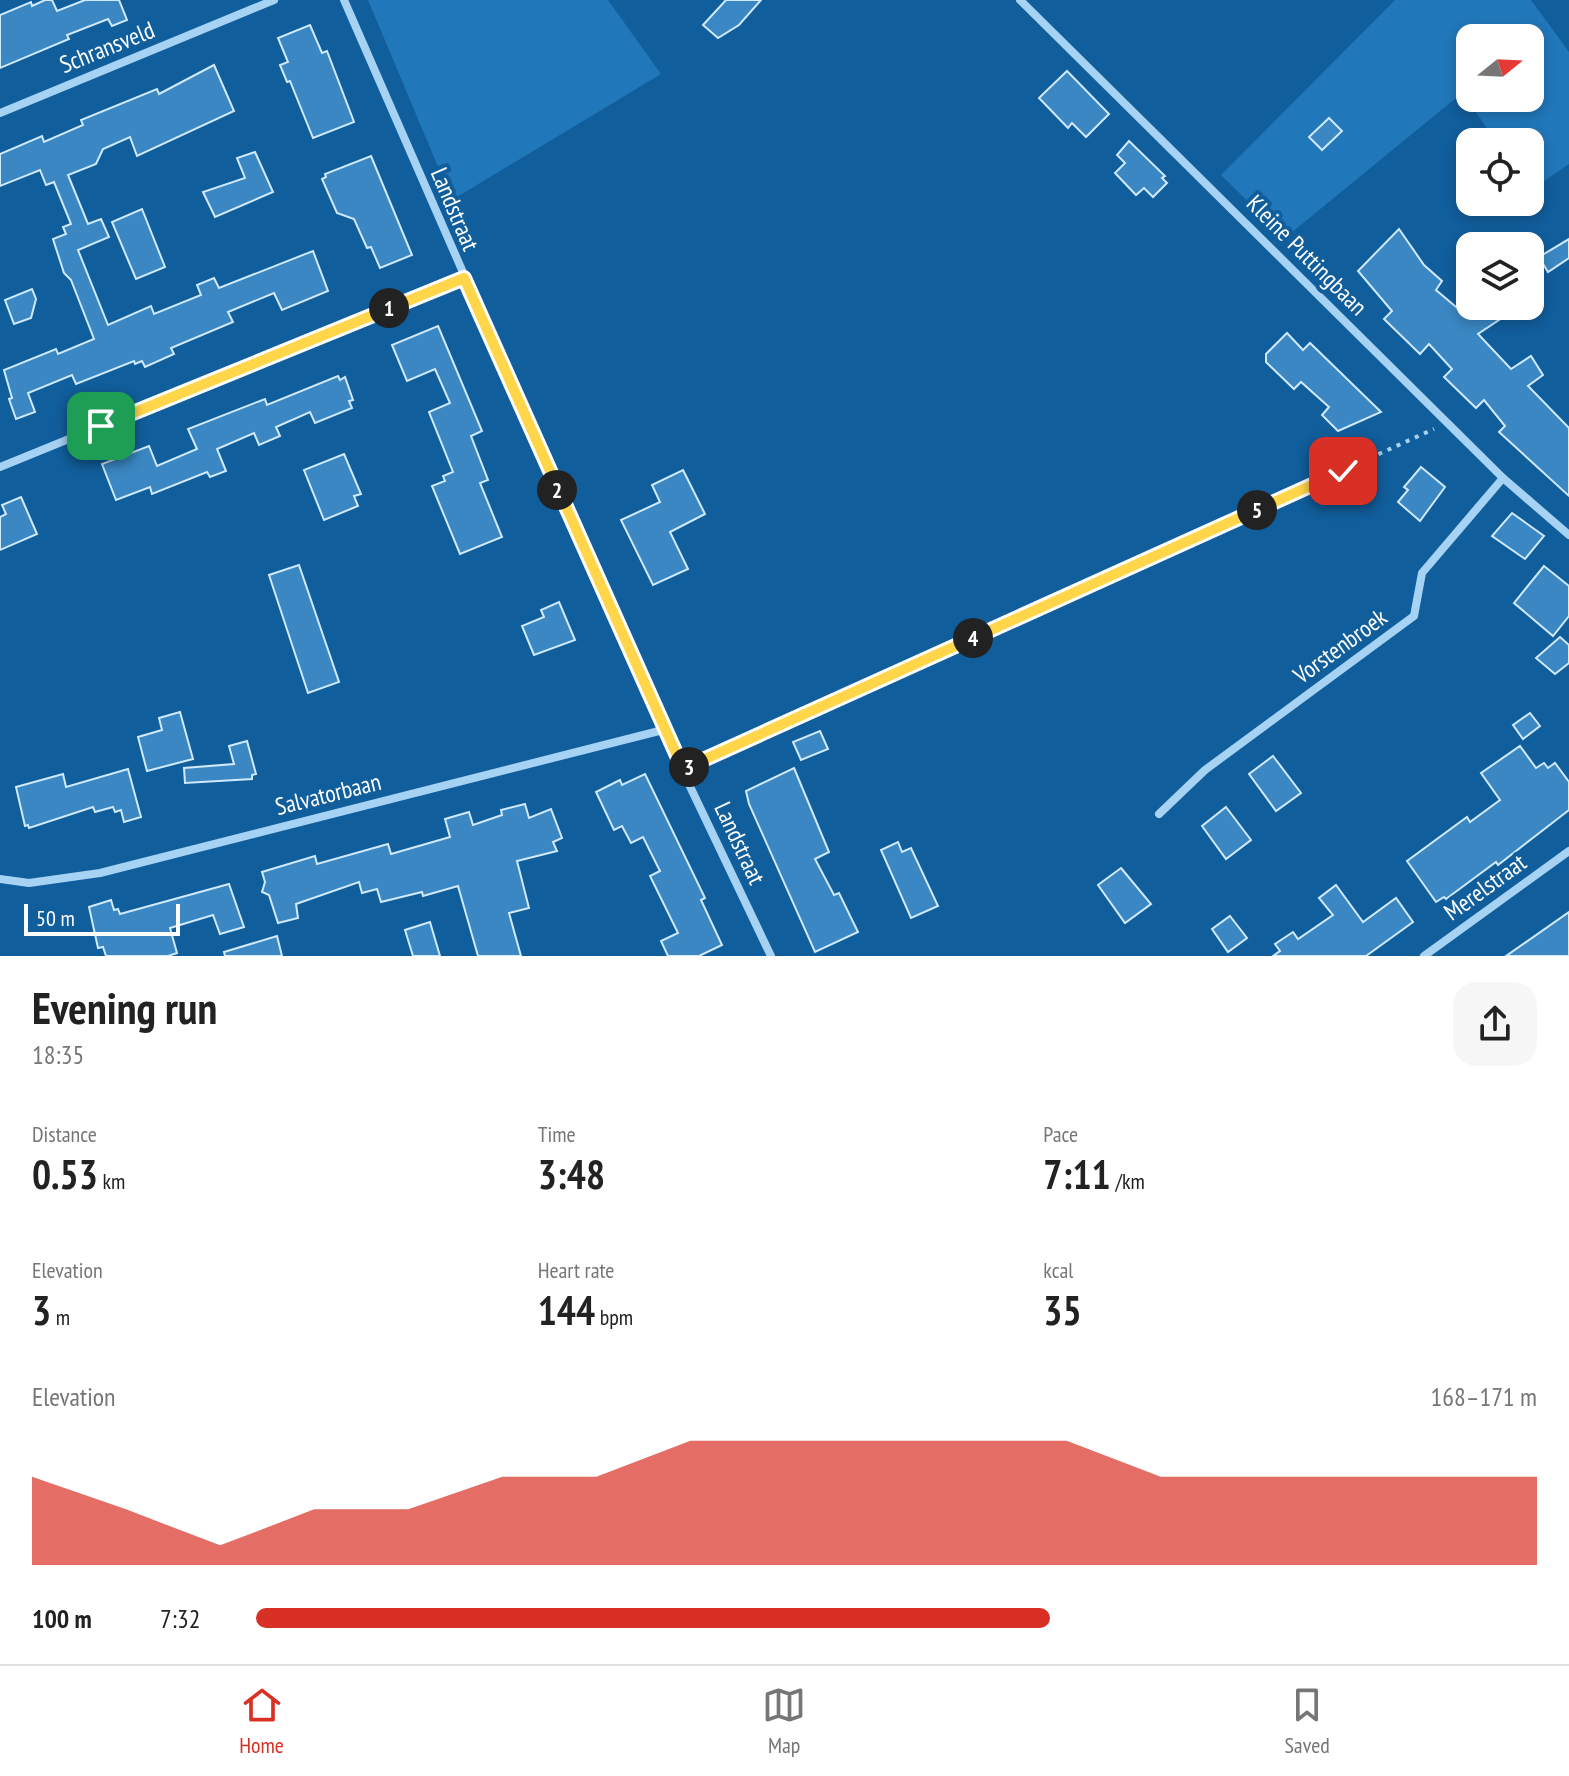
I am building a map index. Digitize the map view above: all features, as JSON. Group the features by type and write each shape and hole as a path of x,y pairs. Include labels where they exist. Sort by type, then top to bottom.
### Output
{"street":[{"name":"Schransveld","path":"0,113 274,0"},
{"name":"Landstraat","path":"344,0 663,730 771,956"},
{"name":"Kleine Puttingbaan","path":"1020,0 1503,478 1569,535"},
{"path":"0,467 464,278"},
{"name":"Vorstenbroek","path":"1159,814 1205,770 1414,616 1422,573 1503,478"},
{"name":"Salvatorbaan","path":"0,879 29,883 100,873 663,730"},
{"name":"Merelstraat","path":"1424,956 1569,851"}],"path":[{"path":"683,769 1447,423"}],"shaded area":[{"path":"368,0 608,0 661,74 452,200"},
{"path":"1395,0 1531,0 1569,52 1569,164 1544,181 1544,128 1487,128 1476,112 1544,112 1544,24 1456,24 1456,98 1285,238 1221,175"}],"building":[{"path":"52,0 57,11 85,0 119,0 127,20 112,26 108,19 0,68 0,15 31,2 32,6"},
{"path":"726,0 761,0 739,25 718,38 703,25"},
{"path":"310,25 322,53 327,51 354,122 313,138 290,81 287,82 280,65 288,62 278,38"},
{"path":"214,65 234,111 137,156 130,137 103,149 96,164 68,175 88,224 101,219 109,237 78,250 108,325 151,306 154,314 201,295 197,285 214,278 219,288 313,251 328,291 282,310 274,293 228,312 233,322 171,348 174,354 145,367 142,361 135,364 134,361 76,384 72,375 28,393 35,412 16,419 4,370 56,349 58,354 94,339 71,280 64,273 53,239 66,234 63,227 71,224 54,182 46,185 40,170 0,186 0,154 42,136 44,142 83,125 81,120 157,89 159,94"},
{"path":"1067,71 1109,114 1086,137 1072,123 1068,128 1039,98"},
{"path":"1329,118 1342,131 1322,150 1309,137"},
{"path":"1129,141 1165,176 1162,178 1167,183 1153,197 1144,188 1136,195 1115,173 1125,163 1117,155"},
{"path":"255,152 273,192 215,217 203,192 245,178 237,158"},
{"path":"371,156 412,255 380,268 354,219 337,213 322,179 326,177 325,174"},
{"path":"142,209 165,267 136,279 112,222"},
{"path":"1399,229 1424,265 1442,281 1436,290 1456,307 1456,320 1499,320 1478,334 1511,369 1531,356 1543,375 1528,386 1569,428 1569,496 1499,432 1505,426 1484,400 1476,408 1444,377 1452,369 1429,344 1420,354 1384,319 1392,311 1358,271"},
{"path":"1569,239 1569,258 1548,272 1544,265 1544,254"},
{"path":"32,289 36,299 31,318 14,324 5,300"},
{"path":"438,326 482,431 471,436 488,480 480,483 502,537 460,554 432,486 445,481 443,476 453,472 429,412 450,403 435,369 407,381 392,345"},
{"path":"1287,333 1303,350 1310,343 1381,412 1338,431 1322,415 1329,407 1301,382 1294,389 1266,362 1266,354"},
{"path":"338,376 340,380 345,377 353,400 349,401 352,408 315,423 310,412 276,427 280,436 259,445 254,433 217,449 226,471 210,477 207,472 152,494 150,487 116,500 102,464 149,446 157,466 197,449 188,429 265,399 267,405"},
{"path":"344,454 361,494 354,496 358,506 324,520 304,470"},
{"path":"1421,467 1445,487 1420,521 1398,502 1408,490 1404,487"},
{"path":"683,470 705,514 670,532 688,569 653,585 621,520 660,502 652,485"},
{"path":"21,497 37,534 0,550 0,517 6,514 2,505"},
{"path":"1512,513 1544,536 1525,559 1492,536"},
{"path":"299,565 339,682 308,693 269,575"},
{"path":"1544,566 1569,586 1569,616 1553,636 1514,603"},
{"path":"559,602 575,640 534,655 522,626 544,617 541,610"},
{"path":"1560,637 1569,645 1569,663 1555,674 1536,658"},
{"path":"180,712 193,759 147,771 138,737 162,730 159,718"},
{"path":"1530,713 1540,726 1523,739 1513,725"},
{"path":"820,731 828,749 801,760 793,742"},
{"path":"247,741 256,774 252,775 252,779 185,783 184,768 234,764 229,746"},
{"path":"1520,746 1536,768 1544,763 1548,768 1555,763 1569,782 1569,810 1498,865 1496,862 1446,899 1444,897 1436,902 1407,861 1467,817 1470,822 1500,800 1481,773"},
{"path":"1273,756 1301,793 1276,811 1249,774"},
{"path":"794,768 829,852 815,859 834,895 839,893 858,932 815,952 746,791"},
{"path":"128,769 141,817 124,822 121,810 115,812 113,807 95,812 93,807 29,828 25,826 16,787 63,774 66,787"},
{"path":"645,774 705,898 701,900 722,945 699,956 668,956 661,941 678,933 650,876 660,871 643,837 631,843 622,826 614,830 596,792 620,780 622,785"},
{"path":"525,804 529,818 551,809 562,838 553,842 557,851 517,861 529,908 509,913 521,956 478,956 458,886 423,896 422,892 381,902 377,889 362,893 359,882 296,904 298,918 278,923 269,895 262,892 265,882 262,872 315,856 317,864 388,844 391,854 450,837 445,819 469,812 473,825 502,815 501,810"},
{"path":"1226,807 1251,840 1226,859 1202,826"},
{"path":"898,842 902,852 911,848 938,906 911,918 881,850"},
{"path":"1121,868 1151,904 1125,923 1098,885"},
{"path":"229,884 244,927 220,934 213,915 170,928 177,953 168,956 106,956 103,947 98,948 89,907 111,900 114,910 118,909 120,914"},
{"path":"1336,885 1363,922 1396,898 1413,922 1366,956 1273,956 1280,951 1275,944 1293,932 1298,939 1333,915 1319,898"},
{"path":"1569,912 1569,956 1506,956"},
{"path":"1230,916 1247,938 1228,952 1212,929"},
{"path":"430,922 440,956 413,956 405,930"},
{"path":"277,936 282,956 225,956 224,952"}],"route":[{"path":"101,426 464,278 683,769 1343,471"}]}
